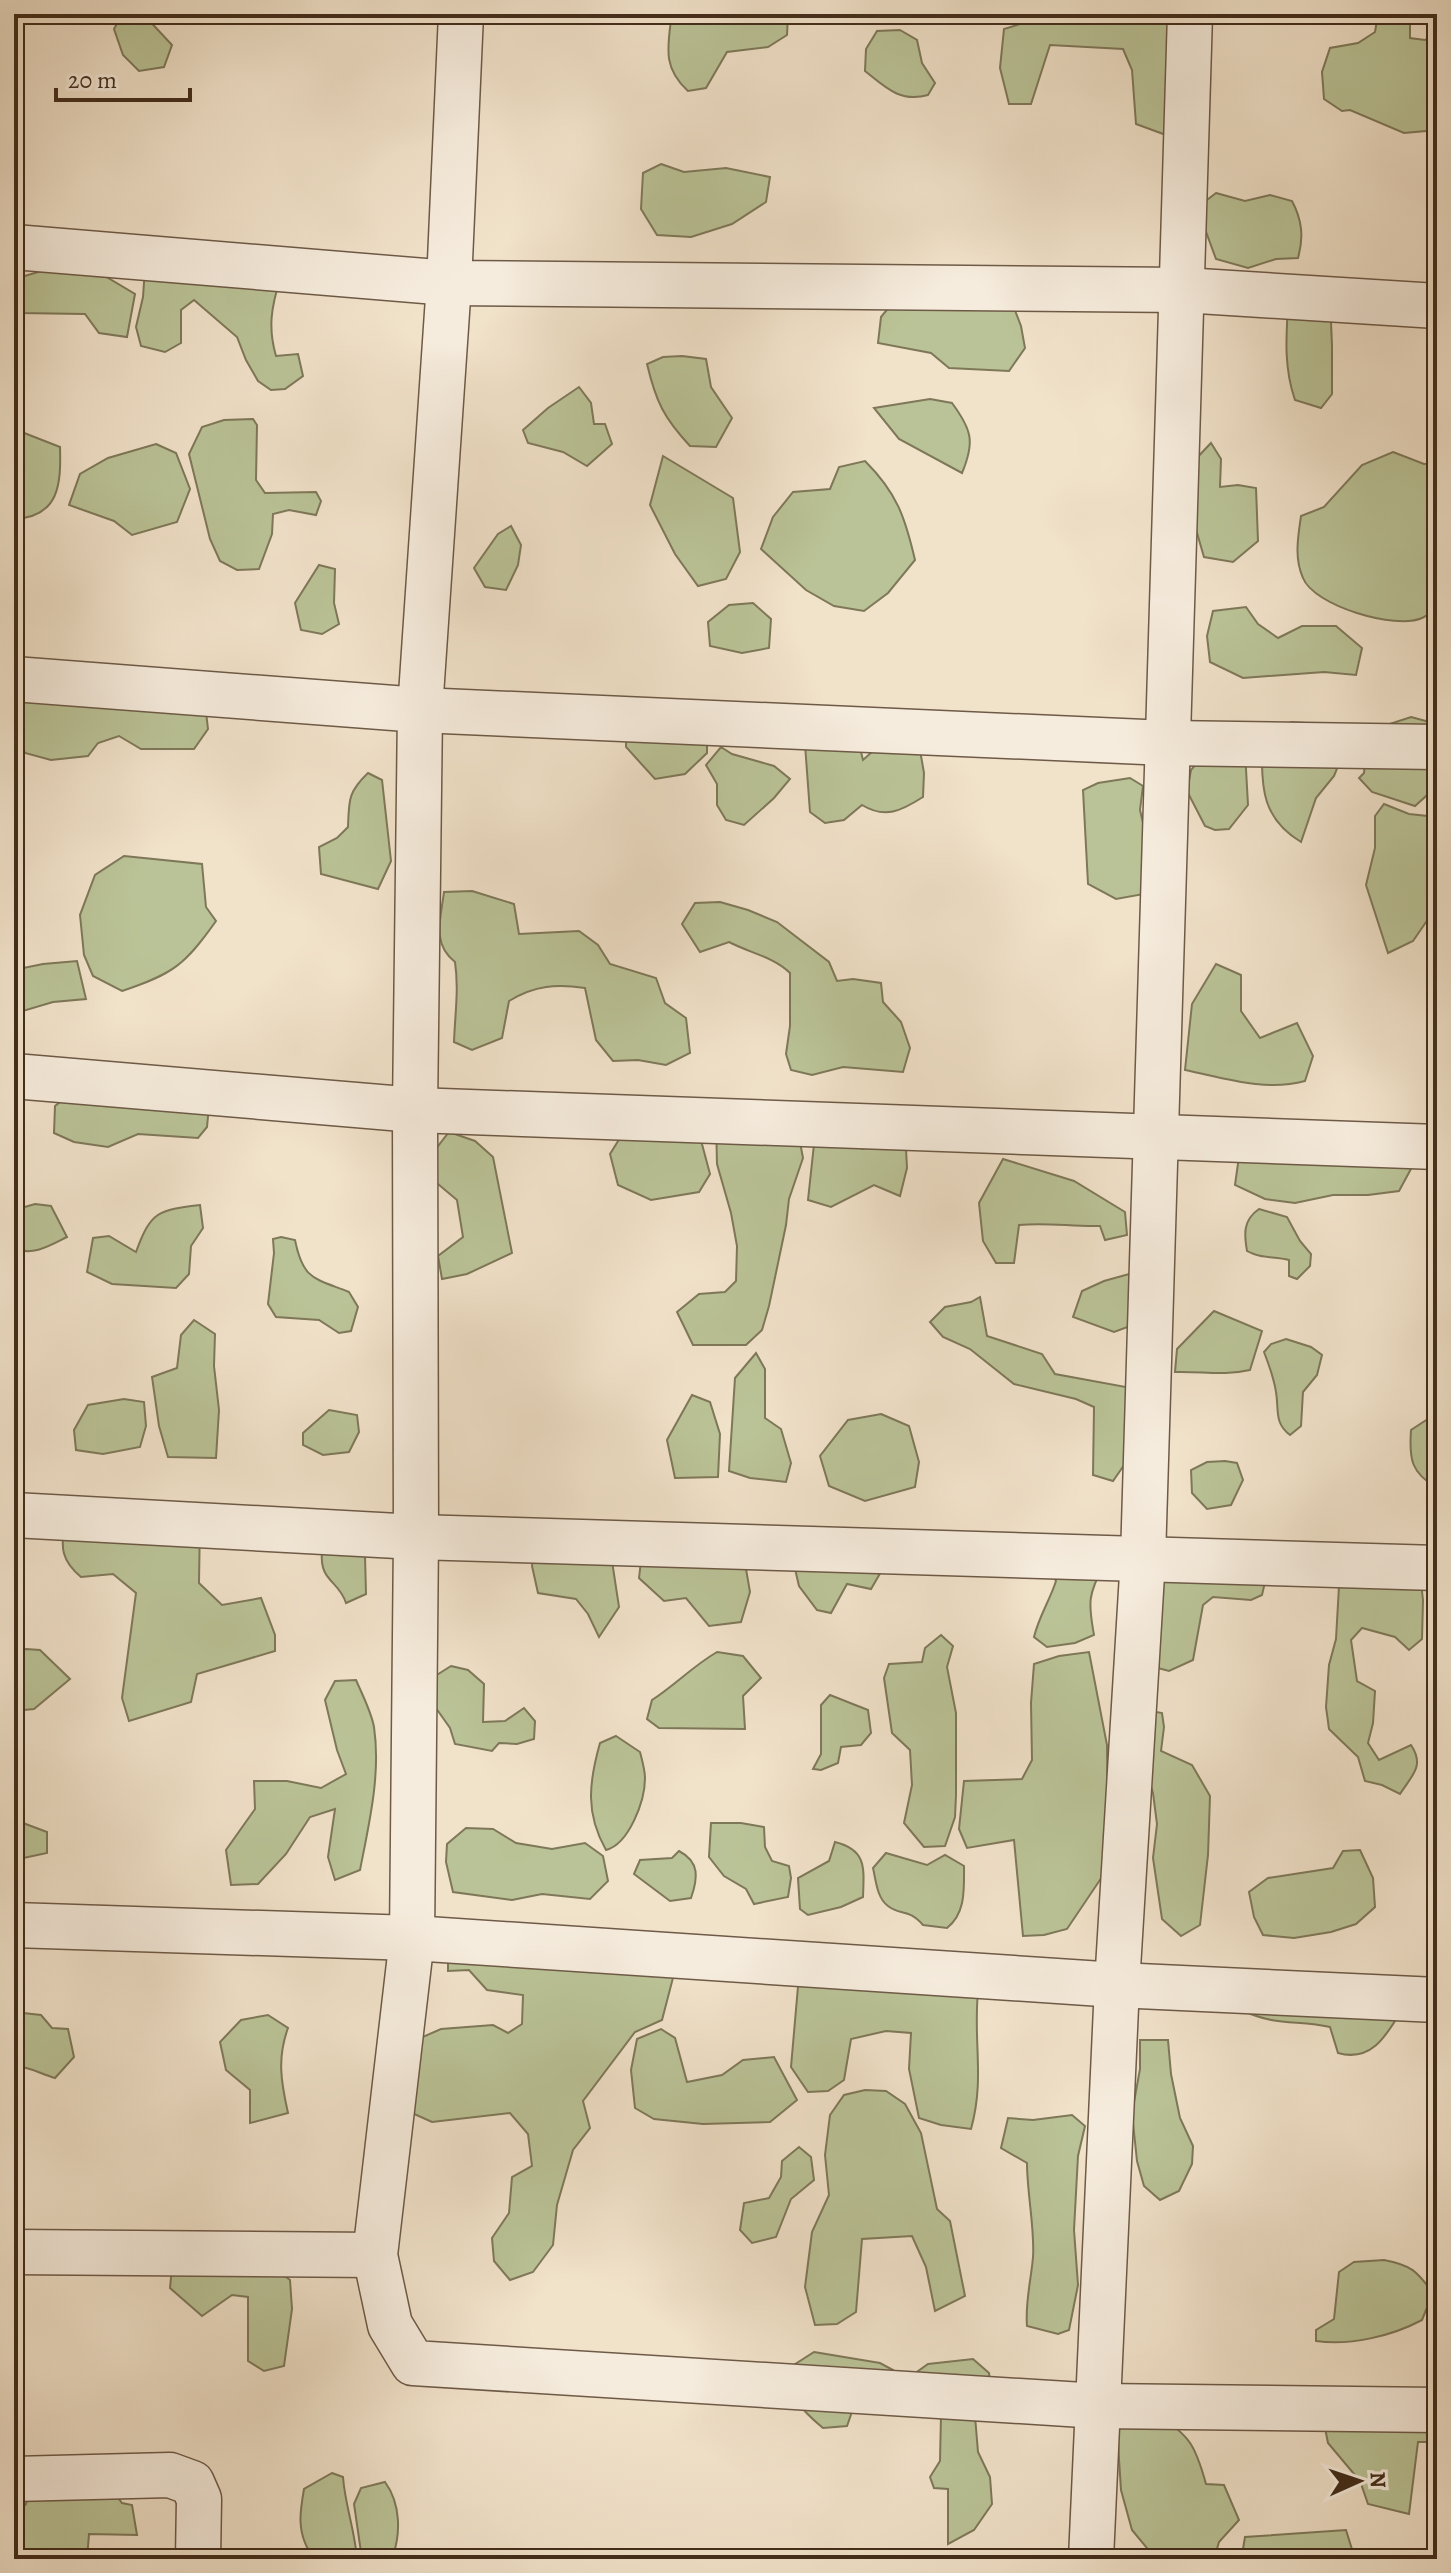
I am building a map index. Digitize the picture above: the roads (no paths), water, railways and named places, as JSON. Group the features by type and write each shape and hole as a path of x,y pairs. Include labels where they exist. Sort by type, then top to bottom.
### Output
{"street":[{"path":"461,14 449,283 420,710 412,1938 375,2255 390,2325 413,2363 1099,2406 1437,2410"},
{"path":"1091,2559 1117,1985 1143,1558 1190,14"},
{"path":"14,247 449,283 1183,290 1437,306"},
{"path":"14,679 420,710 1167,743 1437,747"},
{"path":"14,1076 415,1110 1437,1147"},
{"path":"14,1515 416,1537 1437,1568"},
{"path":"14,1925 412,1938 1117,1985 1437,2000"},
{"path":"14,2252 375,2255"},
{"path":"14,2479 170,2475 192,2483 199,2499 198,2559"}]}
